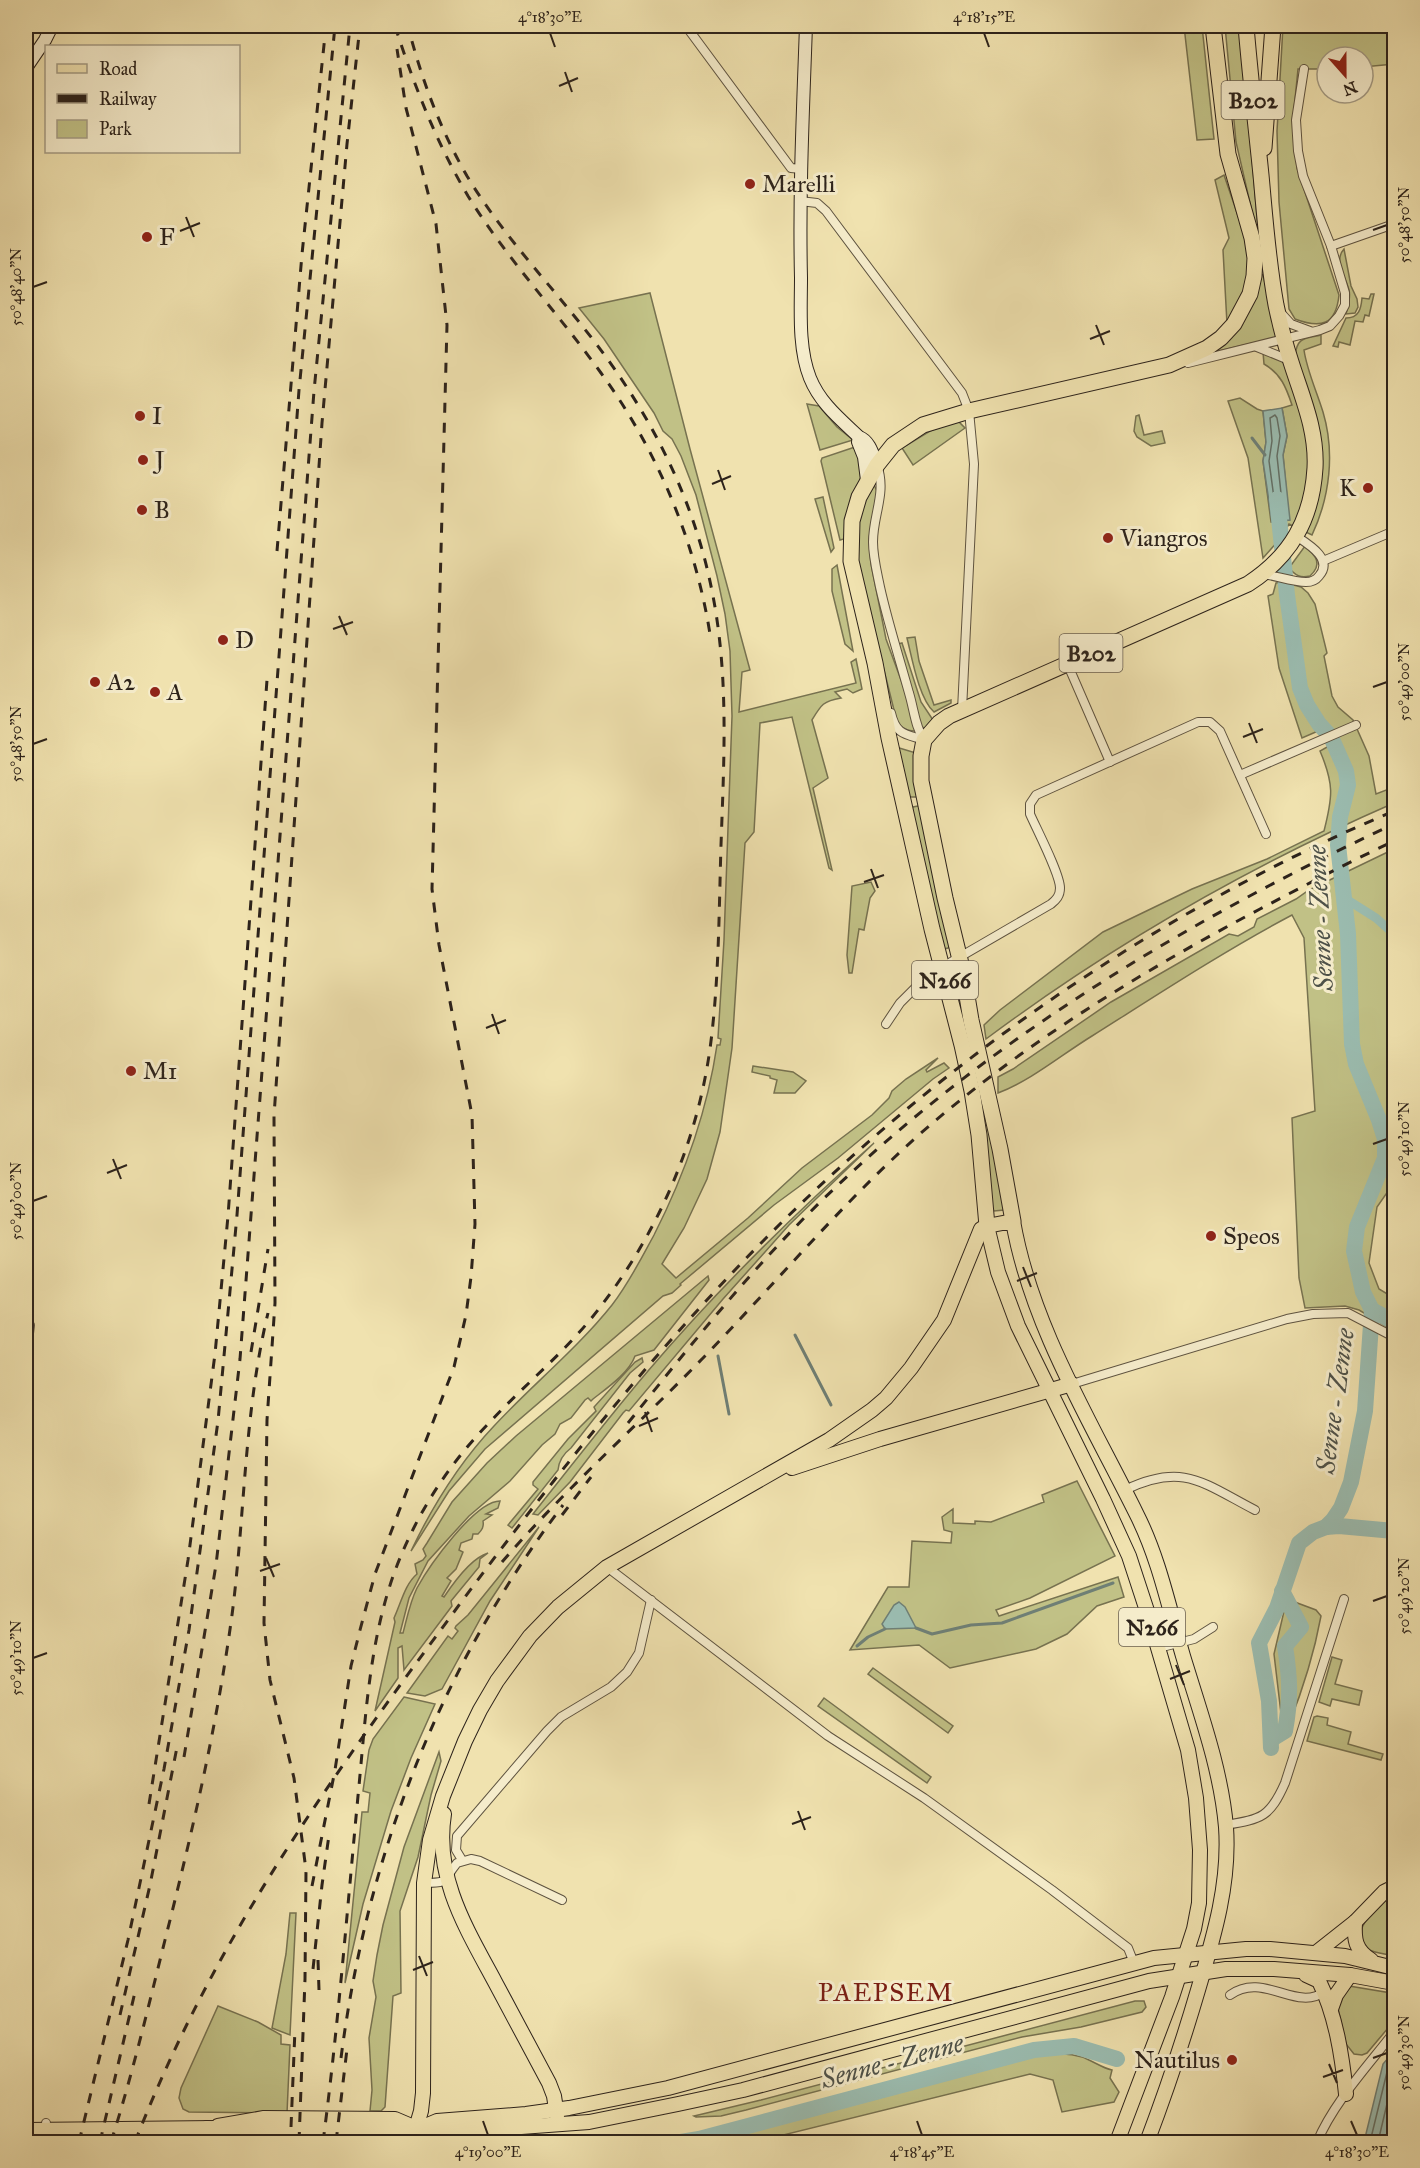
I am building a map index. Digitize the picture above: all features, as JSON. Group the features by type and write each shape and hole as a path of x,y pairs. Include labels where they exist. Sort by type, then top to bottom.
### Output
{"highway":[{"name":"B202","path":"1169,365 1207,348 1221,338 1234,324 1243,309 1254,276 1252,238 1228,154 1214,26"},
{"name":"B202","path":"924,740 939,723 962,710 1248,584 1282,558 1296,536 1313,488 1315,444 1311,419 1290,360 1277,306 1268,249 1246,26"},
{"name":"B202","path":"1261,174 1267,127 1273,26"},
{"path":"867,480 893,445 923,425 969,411 1169,365"},
{"name":"N266","path":"867,480 852,521 851,561 875,663 889,738 972,1091 979,1135 987,1226"},
{"name":"N266","path":"924,740 921,756 921,781 960,957 1013,1221"}],"main road":[{"path":"416,2128 423,2093 424,1883 430,1840 443,1796 472,1726 510,1662 530,1636 558,1607 607,1566 772,1474 835,1436 872,1410 911,1368 930,1342 956,1294 981,1229 1013,1221"},
{"name":"N266","path":"1013,1221 1021,1264 1031,1293 1052,1343 1142,1524 1158,1567 1217,1770 1226,1825 1224,1889 1216,1930 1167,2091 1147,2142"},
{"name":"N266","path":"987,1226 1008,1300 1029,1352 1129,1556 1188,1750 1196,1798 1200,1850 1198,1903 1194,1929 1117,2142"},
{"path":"772,1474 880,1439 1072,1384"},
{"path":"872,1410 868,1426 880,1439"},
{"path":"835,1436 845,1450"},
{"path":"451,1780 441,1835 447,1880 459,1914 549,2083 554,2096 558,2124"},
{"path":"1317,1952 1355,1922 1384,1892 1395,1887"},
{"path":"1355,1922 1357,1947 1363,1955 1375,1962"},
{"path":"416,2128 437,2121 557,2110 678,2085 1154,1958 1270,1948 1317,1952 1375,1962 1395,1968"},
{"path":"26,2130 138,2133 165,2128 416,2128 438,2133 589,2122 743,2090 1143,1982 1226,1969 1350,1975 1395,1983"},
{"path":"1299,1972 1319,1981 1331,2009 1346,2094"},
{"path":"1331,2009 1336,1995 1350,1975"},
{"path":"26,2124 45,2132"},
{"path":"26,2134 45,2132"}],"street":[{"path":"26,68 45,40 49,26"},
{"path":"686,26 791,168 801,169"},
{"name":"N266","path":"806,26 800,201 802,331 807,369 817,394 864,441 882,477 873,543 876,565 891,635 910,694 919,732 924,740"},
{"path":"1169,365 1186,363 1314,332 1330,326 1345,305 1345,292 1331,246 1304,176 1298,151 1296,120 1304,69"},
{"path":"800,201 817,203 826,211 962,393 969,411 974,464 962,710"},
{"path":"1331,246 1395,224"},
{"path":"1277,306 1291,324 1314,332"},
{"path":"1253,346 1290,360"},
{"path":"867,480 864,457 858,442 864,441 878,448 893,445"},
{"path":"1323,561 1395,531"},
{"path":"1263,574 1309,582 1318,577 1322,571 1323,561 1318,552 1296,536"},
{"name":"N266","path":"875,663 897,729 902,734 924,740"},
{"path":"1067,663 1110,762"},
{"path":"886,1024 900,1003 927,976 1055,900 1060,891 1059,879 1030,814 1030,804 1036,795 1198,722 1206,722 1220,731 1266,834"},
{"path":"1240,776 1354,726"},
{"path":"1072,1384 1287,1319 1313,1314 1348,1313 1395,1337"},
{"path":"26,1359 30,1325"},
{"path":"1125,1490 1153,1478 1180,1476 1200,1481 1255,1510"},
{"path":"607,1566 828,1736 924,1798 1052,1890 1128,1948 1134,1963"},
{"path":"1226,1825 1267,1814 1276,1803 1285,1783 1344,1599"},
{"path":"462,1860 456,1850 457,1836 547,1731 561,1718 611,1687 627,1672 639,1653 651,1600"},
{"path":"1158,1648 1194,1639 1213,1627"},
{"path":"424,1883 440,1883 447,1880 454,1866 462,1860 471,1859 480,1861 562,1900"},
{"path":"1230,1995 1251,1986 1298,1997 1318,1996 1324,1992"},
{"path":"1317,2142 1324,2126 1346,2094 1395,2032"},
{"path":"414,2142 416,2128"}],"green space":[{"path":"1184,26 1202,26 1214,139 1197,140"},
{"path":"1225,26 1241,26 1259,242 1236,142"},
{"path":"1283,26 1394,26 1394,64 1375,66 1375,45 1315,45 1315,69 1298,69 1293,120 1297,168 1339,295 1335,313 1326,322 1320,324 1295,319 1289,309 1279,202 1277,131"},
{"path":"1224,175 1248,245 1250,272 1263,275 1278,337 1205,354 1227,324 1223,250 1229,238 1215,180"},
{"path":"1344,249 1351,286 1358,307 1355,313 1346,314 1350,293 1340,264"},
{"path":"650,293 750,670 742,672 739,712 856,683 851,662 856,659 862,689 853,693 847,689 835,692 841,698 823,704 812,720 828,778 813,788 832,870 829,868 792,717 760,723 754,832 745,843 732,1048 720,1132 707,1179 684,1228 662,1264 676,1278 748,1218 802,1168 872,1115 889,1098 892,1091 906,1079 938,1058 926,1070 927,1072 944,1063 949,1068 838,1158 774,1205 672,1293 663,1296 485,1449 449,1491 411,1551 438,1501 481,1440 598,1321 629,1280 654,1235 685,1166 701,1119 717,1045 720,1045 721,1039 718,1038 732,716 730,651 725,614 696,495 681,456 672,439 663,431 654,413 604,339 579,308"},
{"path":"1371,294 1374,294 1369,316 1365,315 1363,322 1355,321 1350,345 1339,342 1338,347 1333,346 1346,318 1357,315 1362,298 1369,299"},
{"path":"1321,335 1321,344 1304,350 1327,427 1330,458 1327,490 1312,535 1289,524 1263,558 1248,458 1228,401 1240,398 1263,411 1266,442 1263,461 1271,522 1289,520 1283,455 1287,436 1282,408 1292,405 1282,382 1275,372 1264,364 1263,352 1295,356 1302,340"},
{"path":"807,404 819,406 837,427 853,440 820,450"},
{"path":"1139,415 1144,435 1162,431 1165,443 1151,446 1137,437 1134,431 1136,416"},
{"path":"954,421 959,422 965,428 913,465 902,448 930,431"},
{"path":"855,447 863,472 847,517 844,539 840,540 821,461 822,458"},
{"path":"874,485 877,491 869,539 871,564 886,639 905,691 915,731 903,727 896,718 855,554 860,511 869,488"},
{"path":"823,497 834,548 831,552 815,499"},
{"path":"1305,546 1315,557 1317,564 1310,576 1303,577 1296,575 1289,568"},
{"path":"837,565 853,651 845,644 832,591 832,569"},
{"path":"1283,582 1301,587 1315,604 1327,653 1324,656 1332,696 1338,707 1353,720 1369,756 1376,794 1394,787 1394,803 1288,853 1184,909 1083,971 986,1039 984,1025 1000,1010 1103,932 1192,889 1267,859 1324,831 1331,790 1328,772 1320,751 1329,746 1318,731 1302,738 1279,668 1268,596 1273,594 1276,583"},
{"path":"915,637 919,661 934,705 951,700 951,703 934,712 924,698 914,667 907,638"},
{"path":"902,643 921,702 933,720 925,729 920,725 898,644"},
{"path":"896,747 916,753 917,797 908,797"},
{"path":"918,806 922,807 952,944 944,949 911,810"},
{"path":"1394,849 1394,1073 1392,1073 1388,1088 1394,1116 1394,1173 1391,1187 1377,1207 1369,1263 1379,1289 1394,1298 1394,1331 1359,1310 1345,1306 1305,1308 1299,1278 1292,1118 1315,1111 1304,938 1292,915 1241,943 1080,1043 1035,1074 998,1093 998,1077 1111,1002 1229,934 1238,936 1254,927 1257,919 1309,890"},
{"path":"871,882 875,891 870,898 864,930 859,929 852,973 849,973 847,955 852,886"},
{"path":"957,978 993,1135 1004,1210 994,1211 992,1207 951,979"},
{"path":"753,1066 793,1072 806,1081 795,1093 774,1093 777,1080 752,1072"},
{"path":"874,1143 789,1225 629,1411 626,1410 623,1413 570,1482 538,1515 533,1514 633,1388 701,1311 786,1225"},
{"path":"708,1276 709,1280 654,1350 635,1356 617,1380 591,1401 588,1398 585,1400 571,1418 560,1424 555,1434 510,1481 469,1516 428,1561 409,1598 400,1633 403,1633 417,1588 442,1551 478,1512 500,1501 498,1508 486,1514 492,1515 483,1521 483,1527 479,1533 473,1534 472,1539 461,1543 459,1550 463,1552 456,1569 447,1578 451,1581 442,1596 444,1597 469,1565 488,1553 480,1559 479,1567 451,1601 452,1606 404,1670 402,1646 398,1648 398,1678 375,1711 394,1618 406,1588 417,1574 415,1564 426,1556 423,1549 452,1502 487,1463 516,1436"},
{"path":"642,1358 643,1362 630,1373 564,1455 558,1470 512,1528 508,1525 538,1489 533,1482 568,1439 596,1411 594,1407 635,1362"},
{"path":"1077,1481 1115,1556 1030,1598 996,1610 999,1616 1118,1577 1124,1597 1097,1606 1067,1634 1036,1649 950,1668 919,1645 850,1650 888,1587 909,1587 912,1541 951,1543 952,1532 944,1530 942,1517 953,1509 953,1523 991,1522 1044,1502 1042,1495"},
{"path":"539,1527 490,1601 442,1689 425,1696 407,1693 448,1636 452,1639 458,1631 456,1626 468,1615"},
{"path":"1292,1601 1316,1610 1321,1616 1308,1671 1289,1724 1282,1722 1274,1654 1285,1607"},
{"path":"1332,1657 1342,1660 1335,1684 1362,1691 1359,1705 1332,1699 1330,1706 1319,1702"},
{"path":"873,1668 953,1726 948,1733 868,1674"},
{"path":"404,1697 435,1704 391,1811 363,1904 345,1983 362,1812 368,1812 370,1793 363,1791 369,1750 373,1739"},
{"path":"824,1698 931,1777 927,1783 818,1706"},
{"path":"1314,1717 1328,1718 1327,1725 1351,1732 1348,1744 1383,1754 1381,1760 1307,1741"},
{"path":"439,1752 441,1761 431,1795 418,1857 400,1911 401,1993 393,1996 385,2107 381,2111 370,2111 372,2090 369,2038 376,1997 373,1981 377,1955 404,1847"},
{"path":"1394,1894 1394,1956 1367,1949 1361,1942 1360,1935 1367,1918"},
{"path":"290,1913 296,1913 290,2035 272,2028 286,1954"},
{"path":"1349,1986 1391,1993 1391,1997 1394,1998 1394,2021 1367,2053 1362,2055 1354,2054 1346,2044 1337,2004"},
{"path":"1135,2001 1144,2001 1146,2007 1142,2012 1081,2027 1022,2037 721,2116 694,2116 761,2100"},
{"path":"218,2006 258,2022 281,2035 281,2044 290,2045 287,2113 189,2112 183,2109 179,2098 181,2088"},
{"path":"1045,2053 1078,2056 1112,2070 1110,2078 1119,2092 1114,2102 1062,2112 1053,2080 1030,2074 755,2142 703,2142"}],"water":[{"path":"1282,408 1287,436 1283,455 1290,520 1272,522 1263,461 1266,442 1263,411"},
{"path":"899,1602 905,1607 916,1628 885,1629 882,1624 894,1605"},
{"path":"1394,2051 1394,2142 1364,2142 1383,2064"}],"waterway":[{"path":"1252,438 1265,455"},
{"name":"Senne - Zenne","path":"1271,1748 1269,1701 1259,1643 1277,1608 1299,1543 1313,1532 1326,1527 1333,1520 1341,1508 1351,1482 1365,1411 1372,1310 1363,1292 1354,1251 1357,1227 1385,1158 1385,1139 1356,1064 1352,1044 1348,934 1338,845 1340,817 1348,785 1346,771 1331,737 1319,724 1300,688 1277,499"},
{"path":"1346,899 1376,918 1394,934"},
{"name":"Senne - Zenne","path":"1372,1310 1394,1322"},
{"path":"795,1335 831,1405"},
{"path":"718,1356 729,1414"},
{"name":"Senne - Zenne","path":"1326,1527 1394,1531"},
{"path":"916,1628 932,1634 971,1625 1002,1623 1113,1583"},
{"path":"1272,1739 1285,1731 1287,1719 1289,1688 1285,1646 1301,1627 1282,1591"},
{"path":"857,1646 868,1637 885,1629"},
{"name":"Senne - Zenne","path":"681,2142 1034,2050 1074,2046 1117,2059"}],"railway":[{"path":"277,551 302,254 326,26"},
{"path":"79,2142 128,1940 164,1769 189,1630 218,1421 237,1215 299,390 335,26"},
{"path":"184,1757 216,1565 240,1359 314,391 350,26"},
{"path":"299,2142 305,1979 306,1870 294,1778 270,1680 264,1623 267,1420 275,1303 274,1116 322,423 360,26"},
{"path":"395,26 427,113 468,196 499,242 601,373 640,433 684,530 695,564 710,634"},
{"path":"323,2142 338,2013 370,1675 381,1616 390,1586 417,1521 450,1469 489,1423 588,1322 622,1276 659,1214 674,1181 697,1112 711,1041 716,993 724,749 723,686 712,591 694,524 668,459 634,398 594,341 496,219 467,176 432,103 408,26"},
{"path":"312,1886 335,1770 351,1666 375,1574 454,1367 466,1315 475,1224 472,1115 439,945 432,889 447,325 436,224 406,108 397,49"},
{"path":"149,1804 188,1560 215,1354 228,1216 267,680"},
{"path":"135,2142 164,2072 231,1941 268,1878 349,1756 554,1480 636,1380 722,1283 835,1171 907,1109 982,1049 1060,994 1140,942 1223,894 1307,850 1394,811"},
{"path":"628,1423 728,1301 809,1213 899,1131 964,1078 1101,982 1173,939 1246,898 1394,824"},
{"path":"502,1562 575,1484 702,1359 864,1187 960,1100 1041,1040 1170,958 1394,841"},
{"path":"251,1352 268,1249"},
{"path":"111,2142 133,2067 175,1900 211,1738 232,1615 249,1426 268,1313"},
{"path":"562,1515 591,1477"},
{"path":"341,2058 353,1983 369,1909 390,1837 415,1767 445,1699 480,1632 519,1568 563,1505"},
{"path":"120,2015 150,1885 178,1742"},
{"path":"313,1969 329,1835"},
{"path":"318,1960 319,1990"},
{"path":"100,2142 135,1992"},
{"path":"291,2127 295,2029"},
{"path":"336,2142 347,2049"}],"place":[{"name":"Marelli","path":"750,184"},
{"name":"F","path":"147,237"},
{"name":"I","path":"140,416"},
{"name":"J","path":"143,460"},
{"name":"K","path":"1368,488"},
{"name":"B","path":"142,510"},
{"name":"Viangros","path":"1108,538"},
{"name":"D","path":"223,640"},
{"name":"A2","path":"95,682"},
{"name":"A","path":"155,692"},
{"name":"M1","path":"131,1071"},
{"name":"Speos","path":"1211,1236"},
{"name":"Nautilus","path":"1232,2060"}],"district":[{"name":"PAEPSEM","path":"886,1992"}]}
